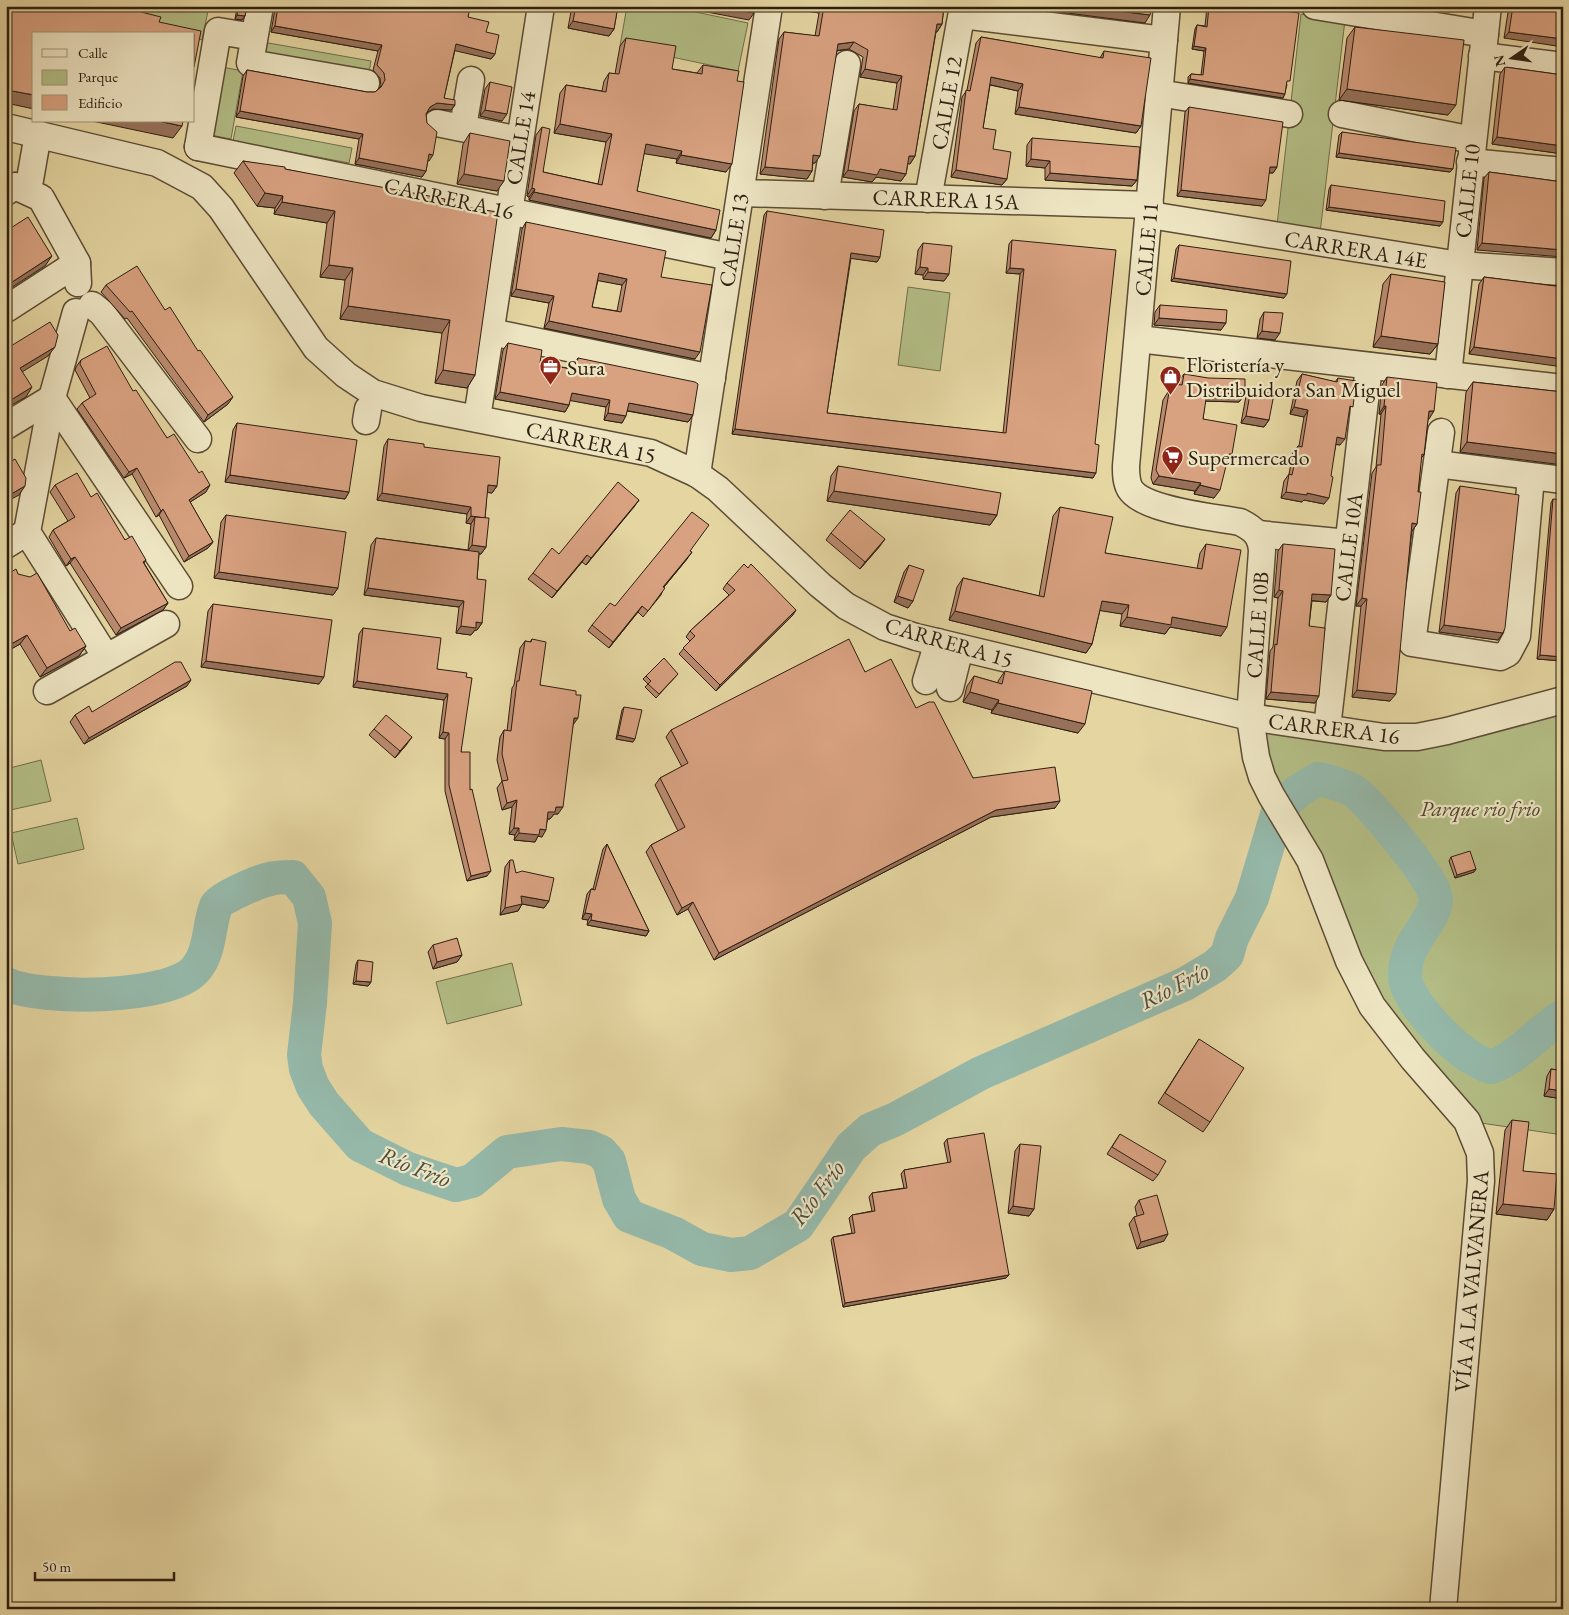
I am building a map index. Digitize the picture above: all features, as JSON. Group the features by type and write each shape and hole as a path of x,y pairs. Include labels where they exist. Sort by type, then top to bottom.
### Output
{"street":[{"path":"260,6 250,63 366,83"},
{"name":"CALLE 14","path":"478,418 541,6"},
{"name":"CALLE 13","path":"697,474 769,6"},
{"name":"CALLE 11","path":"1167,6 1126,466 1131,490 1146,502 1240,522 1251,527 1258,534"},
{"path":"1315,6 1484,45 1563,66"},
{"name":"CALLE 10","path":"1448,375 1488,6"},
{"path":"963,10 1164,40"},
{"name":"CALLE 12","path":"928,200 963,10"},
{"path":"177,172 198,147 218,31 254,37"},
{"path":"825,196 847,64"},
{"path":"463,128 471,80"},
{"path":"1158,94 1289,114"},
{"path":"1342,114 1472,151 1563,171"},
{"path":"437,123 520,140"},
{"name":"CARRERA 15","path":"6,127 137,157 177,172 202,187 221,208 316,348 346,375 373,393 421,397 478,418 651,453 697,474 718,489 820,585 846,606 885,627 949,645 1250,717"},
{"path":"38,134 17,191 41,198 78,273 93,293 84,309 52,398 16,539 106,657"},
{"name":"CARRERA 16","path":"198,147 730,257"},
{"name":"CARRERA 15A","path":"741,193 1150,210"},
{"name":"CARRERA 14E","path":"1150,210 1459,265 1563,272"},
{"path":"6,309 78,273"},
{"path":"84,309 102,313 198,439"},
{"path":"490,332 712,378"},
{"path":"1138,339 1563,388"},
{"name":"CALLE 10A","path":"1327,728 1369,366"},
{"path":"6,426 52,398"},
{"path":"52,398 180,586"},
{"path":"1441,432 1412,643 1500,657 1508,653 1517,636 1532,477"},
{"path":"1437,464 1563,480"},
{"path":"1258,534 1348,543"},
{"name":"CALLE 10B","path":"1250,717 1262,551 1258,534"},
{"path":"47,691 166,624"},
{"path":"938,684 949,645"},
{"name":"CARRERA 16","path":"1250,717 1384,737 1417,737 1447,731 1563,700"},
{"name":"VÍA A LA VALVANERA","path":"1250,717 1256,757 1271,795 1294,830 1310,860 1362,989 1384,1024 1467,1121 1480,1153 1481,1181 1443,1609"}],"green space":[{"path":"100,6 209,6 202,40 195,37 195,32 187,32"},
{"path":"627,6 667,6 748,23 738,71 620,46"},
{"path":"1301,14 1345,20 1320,233 1277,225"},
{"path":"257,41 371,61 369,72 255,52"},
{"path":"222,67 243,71 231,139 210,135"},
{"path":"236,126 352,148 349,163 233,141"},
{"path":"908,287 950,293 940,371 898,365"},
{"name":"Parque rio frio","path":"1563,700 1563,1135 1467,1121 1400,1043 1251,732 1327,728 1384,737"},
{"path":"41,760 51,801 6,811 6,769"},
{"path":"77,818 84,849 18,864 11,833"},
{"path":"512,963 522,1005 447,1024 436,982"}],"building":[{"path":"6,6 134,6 133,10 161,17 159,22 201,31 195,62 195,32 32,32 32,95 7,90 8,87 6,86"},
{"path":"239,6 247,6 245,16 237,15"},
{"path":"278,6 470,6 468,17 489,22 486,32 499,35 495,54 456,44 444,98 455,100 455,105 437,103 430,107 426,114 427,123 437,132 433,155 429,154 426,171 359,158 363,134 240,111 247,70 367,92 375,92 385,80 384,73 377,65 382,45 275,26"},
{"path":"576,6 618,6 614,29 573,21"},
{"path":"720,6 755,6 754,13"},
{"path":"824,6 944,6 942,24 937,24 915,156 909,156 906,174 880,169 877,175 848,170 859,104 897,110 902,76 865,69 868,50 854,42 838,44 820,156 813,155 812,171 765,167 784,32 819,36"},
{"path":"1080,6 1152,6 1150,15"},
{"path":"1209,6 1247,6 1299,13 1290,81 1287,81 1285,94 1190,79 1191,74 1203,75 1206,48 1194,46 1197,25 1207,27"},
{"path":"1513,6 1563,6 1563,39 1509,32"},
{"path":"1355,27 1464,40 1456,105 1347,89"},
{"path":"981,37 1103,58 1104,51 1151,58 1141,126 1019,107 1023,84 991,77 983,128 996,130 993,149 1011,152 1007,179 956,170 966,90 970,91"},
{"path":"626,38 676,46 672,69 702,74 703,65 739,71 737,81 744,82 732,164 681,155 682,151 646,144 637,191 720,210 716,230 534,192 535,189 532,188 542,127 550,129 543,172 602,185 612,134 560,124 566,85 606,92 609,73 619,74"},
{"path":"1505,67 1563,75 1563,146 1497,137"},
{"path":"490,82 512,87 507,114 485,110"},
{"path":"1189,107 1283,122 1277,167 1270,167 1266,200 1181,190"},
{"path":"163,122 183,122 182,126"},
{"path":"1342,132 1456,148 1453,169 1339,153"},
{"path":"470,133 510,141 504,181 464,174"},
{"path":"1032,138 1140,147 1137,180 1050,173 1050,161 1031,159"},
{"path":"243,161 285,167 285,169 445,199 444,204 498,212 475,375 443,370 450,320 348,306 353,268 329,265 335,211 282,202 283,196 265,193"},
{"path":"1489,172 1563,182 1563,250 1482,243"},
{"path":"1331,185 1445,201 1443,222 1329,207"},
{"path":"767,211 884,230 880,257 851,253 827,413 895,421 1006,433 1024,269 1010,268 1012,240 1116,250 1095,444 1099,445 1096,473 735,429"},
{"path":"28,217 52,256 6,286 6,231"},
{"path":"526,222 666,251 661,277 712,285 700,352 549,321 554,296 516,289","holes":["599,273 627,279 621,312 592,307"]},
{"path":"923,243 952,246 949,274 928,272 928,268 920,267"},
{"path":"1179,245 1291,261 1287,294 1174,278"},
{"path":"137,266 165,310 170,307 198,351 200,350 233,397 208,415 132,311 130,312 106,285"},
{"path":"1391,274 1445,282 1438,344 1381,336"},
{"path":"1484,277 1563,287 1563,359 1474,347"},
{"path":"1160,305 1227,310 1226,323 1159,318"},
{"path":"1264,312 1283,313 1280,333 1262,331"},
{"path":"50,322 58,335 55,347 20,368 32,387 6,403 6,349"},
{"path":"508,343 542,350 540,363 576,370 578,358 695,382 698,384 693,415 629,403 626,416 608,413 610,400 572,393 569,405 500,392"},
{"path":"107,346 133,391 136,390 167,438 174,434 199,473 202,471 210,485 189,500 213,542 189,556 163,509 161,511 137,468 129,472 82,403 96,394 80,364 81,360"},
{"path":"1184,374 1208,378 1245,379 1245,394 1207,393 1203,419 1237,425 1232,454 1229,454 1220,490 1200,485 1201,483 1159,476 1156,470 1169,392 1172,393 1173,384 1182,385"},
{"path":"1302,374 1337,382 1338,378 1356,381 1353,407 1350,406 1345,439 1337,437 1329,498 1307,493 1307,495 1286,492 1289,474 1292,475 1298,446 1302,447 1308,410 1294,407"},
{"path":"1387,377 1437,383 1434,411 1429,411 1424,455 1422,454 1418,492 1421,492 1417,524 1412,523 1396,694 1357,690 1367,599 1362,598 1377,465 1381,465"},
{"path":"1473,382 1563,392 1563,454 1467,442"},
{"path":"1251,389 1274,394 1269,420 1246,416"},
{"path":"237,423 357,440 349,492 230,475"},
{"path":"388,439 424,444 424,447 500,457 497,486 488,485 485,518 471,516 471,507 382,493"},
{"path":"15,459 26,478 25,486 6,497 6,464"},
{"path":"838,466 1001,493 997,515 834,491"},
{"path":"77,473 91,497 97,493 125,540 132,536 146,560 143,562 168,603 121,628 75,557 71,559 53,530 75,517 55,485"},
{"path":"618,482 639,500 591,558 587,555 557,591 533,573 552,548 559,554"},
{"path":"1460,486 1519,495 1503,633 1444,625"},
{"path":"1553,499 1563,500 1563,657 1540,655"},
{"path":"1060,507 1113,517 1105,553 1202,569 1206,544 1241,550 1227,627 1172,617 1171,625 1127,617 1129,605 1102,601 1092,644 955,611 963,578 1044,597"},
{"path":"850,510 885,539 865,562 831,533"},
{"path":"692,512 709,525 690,551 692,552 663,587 665,588 648,611 642,606 613,642 592,625 610,603 615,606"},
{"path":"226,515 346,532 338,588 219,572"},
{"path":"475,517 489,518 486,547 472,545"},
{"path":"376,538 479,552 477,579 486,580 482,623 476,622 476,628 461,626 464,601 368,588"},
{"path":"1283,544 1335,549 1331,595 1312,594 1309,626 1325,628 1319,696 1271,692 1275,644 1277,645 1283,591 1279,590"},
{"path":"744,564 748,568 751,564 796,610 720,685 683,648 695,636 690,631 735,590 727,583"},
{"path":"909,565 924,570 913,601 898,596"},
{"path":"16,569 18,574 30,577 37,573 70,631 75,628 86,646 47,668 27,635 6,647 6,575"},
{"path":"213,604 332,620 324,677 206,661"},
{"path":"363,628 441,638 437,669 467,673 466,677 472,678 461,752 470,752 470,790 472,789 491,871 471,876 449,785 449,733 443,732 448,694 357,681"},
{"path":"532,639 546,642 540,685 576,691 576,695 581,695 578,718 574,718 563,807 556,807 555,812 548,812 546,830 540,829 539,835 519,833 519,828 514,828 517,800 507,803 502,781 508,780 502,754 504,730 511,731 517,681 519,681 525,641 531,642"},
{"path":"849,639 865,672 891,659 916,708 929,702 934,702 973,778 1055,767 1060,801 996,810 719,953 693,902 682,908 651,845 685,827 660,778 688,763 671,730"},
{"path":"664,658 678,674 659,694 648,684 651,681 646,676"},
{"path":"175,662 181,662 191,680 89,738 75,715 89,706 92,712"},
{"path":"1005,671 1092,691 1085,724 998,703 999,700 970,692 974,676 1002,684"},
{"path":"624,707 642,710 635,739 618,735"},
{"path":"386,715 412,737 400,751 374,729"},
{"path":"607,844 649,931 591,920 592,914 585,913 591,889 595,890"},
{"path":"1470,851 1476,869 1457,875 1451,857"},
{"path":"510,860 513,860 516,873 522,871 554,878 549,901 521,896 522,904 505,908"},
{"path":"457,938 462,955 437,962 433,945"},
{"path":"358,960 373,962 371,982 356,981"},
{"path":"1199,1039 1244,1068 1210,1122 1165,1093"},
{"path":"1551,1069 1563,1071 1563,1091 1549,1089"},
{"path":"1512,1120 1529,1122 1523,1171 1557,1174 1554,1209 1503,1204"},
{"path":"984,1133 1009,1275 845,1303 833,1237 855,1233 852,1215 875,1211 872,1193 907,1188 904,1170 951,1162 947,1139"},
{"path":"1120,1134 1166,1161 1158,1175 1112,1147"},
{"path":"1020,1144 1041,1146 1034,1209 1013,1206"},
{"path":"1157,1195 1168,1234 1141,1242 1134,1217 1144,1214 1139,1200"}],"waterway":[{"name":"Río Frío","path":"6,984 46,993 74,995 133,992 181,980 195,970 204,955 213,914 219,903 240,890 265,880 278,877 293,877 309,897 315,923 310,1003 304,1055 306,1069 313,1087 324,1104 360,1145 408,1169 456,1185 472,1181 507,1152 561,1144 589,1147 601,1152 609,1161 619,1199 629,1216 673,1233 702,1249 731,1255 750,1253 798,1225 851,1147 870,1130 896,1119 981,1073 1185,984 1215,966 1227,955 1232,938 1252,898 1279,808 1298,791 1318,779 1351,789 1362,798 1401,843 1433,889 1436,898 1435,905 1409,952 1405,977 1413,997 1442,1034 1467,1054 1491,1067 1518,1052 1563,1016"}],"place":[{"name":"Sura","path":"551,386"},
{"name":"Floristería y Distribuidora San Miguel","path":"1170,396"},
{"name":"Supermercado","path":"1172,476"}]}
